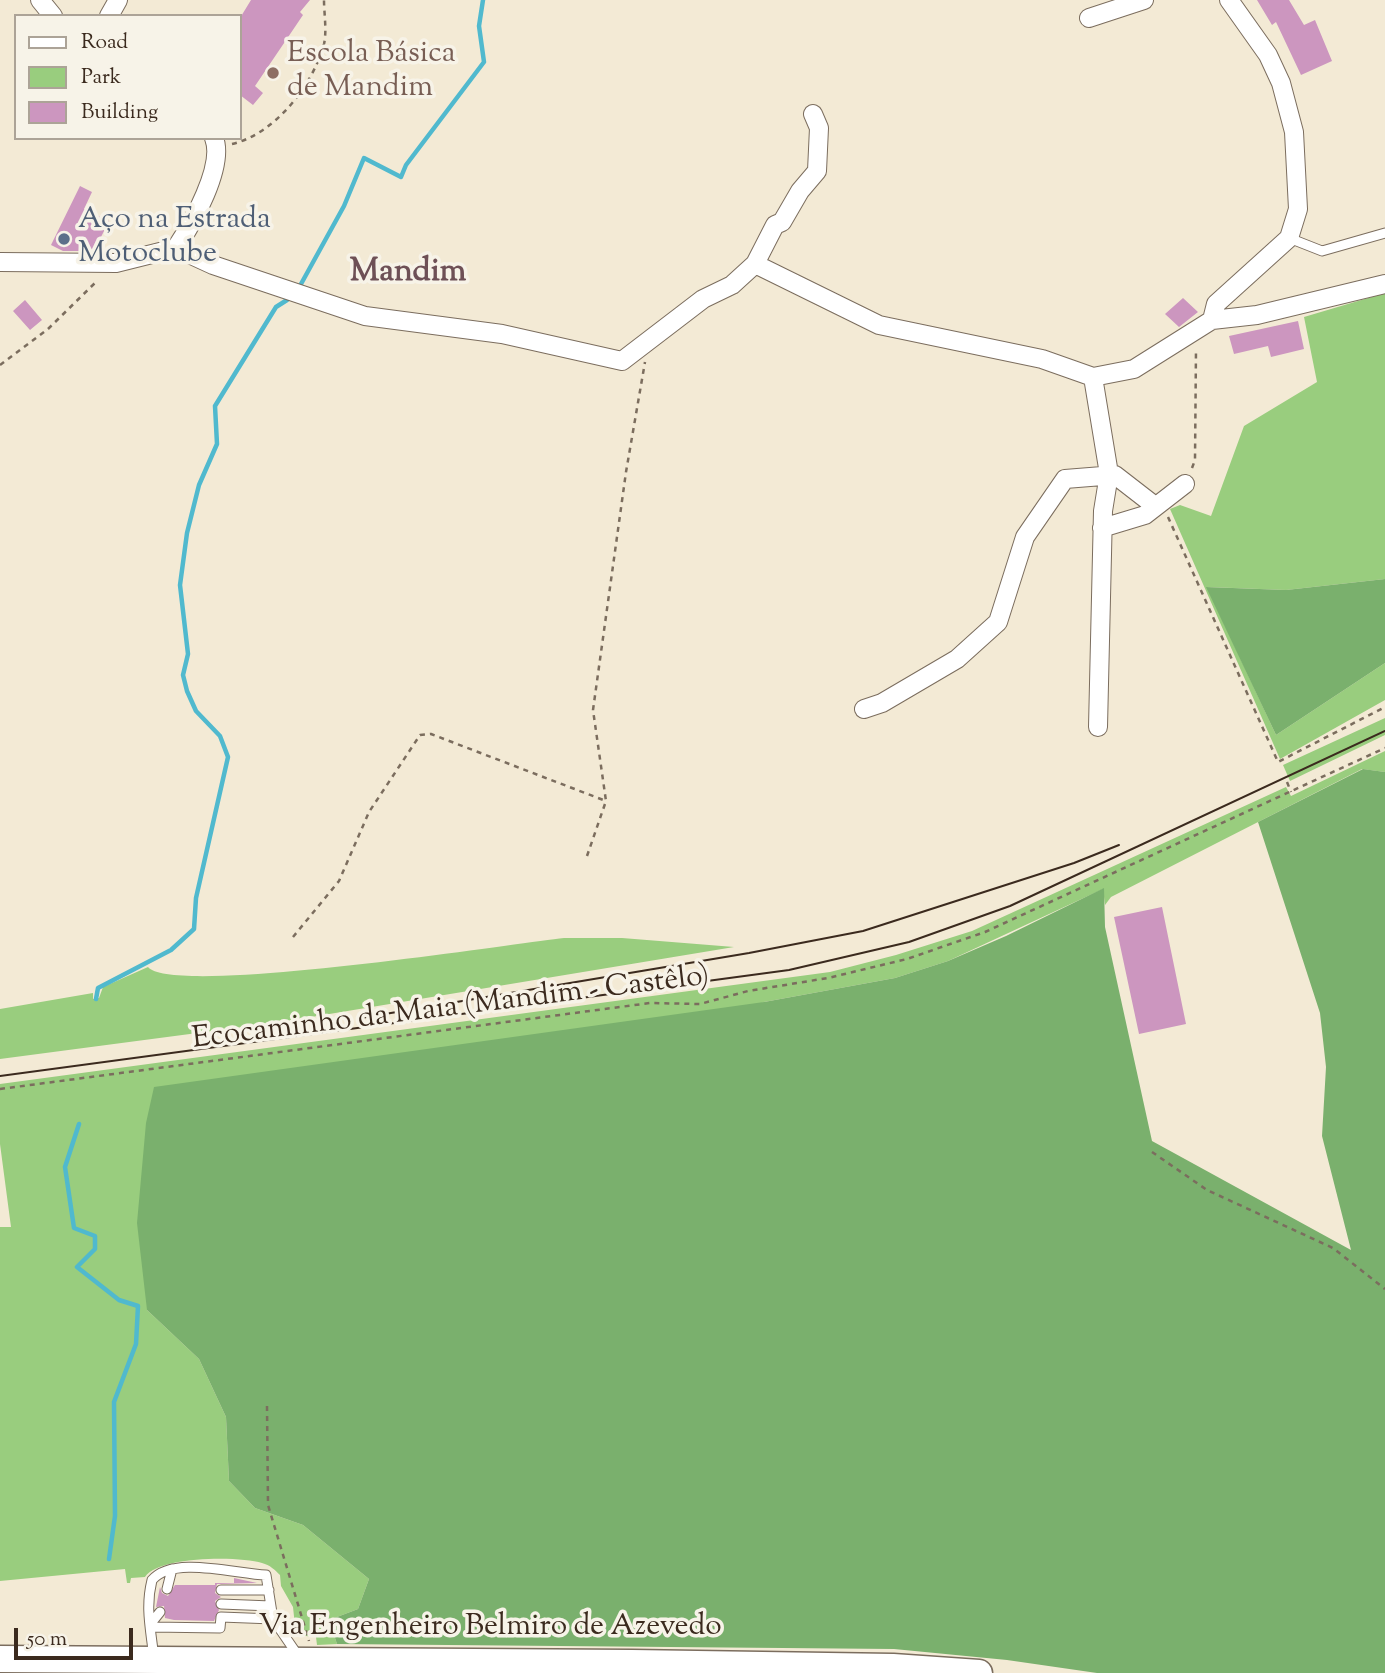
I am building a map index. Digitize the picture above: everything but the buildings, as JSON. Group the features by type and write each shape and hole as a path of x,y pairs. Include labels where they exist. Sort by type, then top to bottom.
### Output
{"main road":[{"name":"Via Engenheiro Belmiro de Azevedo","path":"0,1659 866,1667 979,1673"}],"street":[{"path":"40,0 51,14"},
{"path":"1089,18 1144,0"},
{"path":"1205,323 1216,304 1289,238 1298,209 1298,164 1290,112 1272,62 1230,0"},
{"path":"0,262 116,263 176,248 213,265 384,320 502,334 622,361 703,299 733,285 755,264 775,225 782,222 800,191 817,171 819,128 813,114"},
{"path":"176,248 217,165 216,143"},
{"path":"755,264 879,326 1042,359 1093,377 1135,369 1205,323 1257,315 1385,284"},
{"path":"1093,377 1109,474 1102,528 1098,727"},
{"path":"864,709 882,703 957,659 998,622 1025,537 1065,479 1109,474 1124,481 1155,506"},
{"path":"1102,528 1145,515 1185,484"}],"lane":[{"path":"1289,238 1309,249 1322,251 1385,233"},
{"path":"154,1660 152,1625 146,1612 152,1580 161,1571 172,1569 266,1575 273,1619 307,1661"},
{"path":"167,1589 172,1569"},
{"path":"152,1625 220,1628 221,1571"},
{"path":"221,1590 269,1590"},
{"path":"221,1604 271,1606"},
{"path":"152,1625 160,1612"},
{"path":"220,1617 273,1619"}],"path":[{"path":"216,143 245,141 264,131 303,89 324,43 324,0"},
{"path":"0,365 48,329 116,263"},
{"path":"1185,484 1195,460 1205,323"},
{"path":"587,856 606,801 593,710 626,472 647,366 640,346"},
{"path":"1155,506 1168,517 1279,764 1385,707"},
{"path":"293,937 340,881 369,812 420,735 431,734 606,801"},
{"name":"Ecocaminho da Maia (Mandim - Castêlo)","path":"0,1089 650,1003 700,1004 748,991 868,970 985,932 1385,748"},
{"path":"1287,782 1290,792"},
{"path":"1152,1152 1206,1190 1333,1248 1385,1289"},
{"path":"267,1406 268,1505 307,1630 307,1661"}],"green space":[{"path":"1385,293 1385,579 1286,590 1207,587 1276,735 1385,663 1385,700 1280,759 1170,509 1180,505 1211,516 1244,426 1317,382 1304,317"},
{"path":"1385,579 1385,663 1276,735 1206,587 1286,590"},
{"path":"1385,718 1385,735 1290,781 1283,765"},
{"path":"1385,751 1385,772 1362,769 1111,897 1105,905 1103,889 948,961 895,978 764,1002 147,1310 199,1359 226,1417 229,1481 255,1508 303,1525 369,1579 358,1609 329,1620 337,1644 317,1645 316,1637 296,1635 293,1607 281,1586 280,1575 262,1563 236,1559 182,1561 153,1570 145,1577 131,1578 130,1583 127,1583 125,1569 0,1581 0,1227 11,1227 0,1144 0,1084 830,972 972,931 1286,787 1291,796"},
{"path":"1363,769 1385,772 1385,1673 1097,1673 1007,1660 894,1649 337,1644 329,1620 358,1609 369,1579 303,1525 255,1508 229,1481 226,1417 199,1359 147,1310 137,1223 146,1123 154,1087 764,1002 895,978 948,961 1104,888 1105,927 1152,1141 1351,1250 1322,1136 1326,1067 1320,1013 1258,822"},
{"path":"564,938 622,938 734,947 281,1022 0,1059 0,1009 93,993 93,999 99,998 103,987 148,967 171,975 276,973"}],"waterway":[{"path":"301,284 344,206 364,158 401,177 406,165 484,62 479,26 483,0"},
{"path":"96,999 98,988 171,950 194,929 196,898 228,757 220,736 196,711 183,675 188,654 180,585 187,533 199,485 217,444 215,406 276,307 287,300"},
{"path":"79,1124 65,1167 74,1228 95,1236 95,1249 77,1267 119,1300 138,1306 136,1344 114,1402 115,1516 109,1559"}],"tram line":[{"path":"0,1076 789,970 909,942 1010,906 1385,731"},
{"path":"361,1018 749,953 863,931 1074,863 1119,845"}],"place":[{"name":"Escola Básica de Mandim","path":"273,73"},
{"name":"Aço na Estrada Motoclube","path":"64,239"}],"district":[{"name":"Mandim","path":"408,275"}]}
